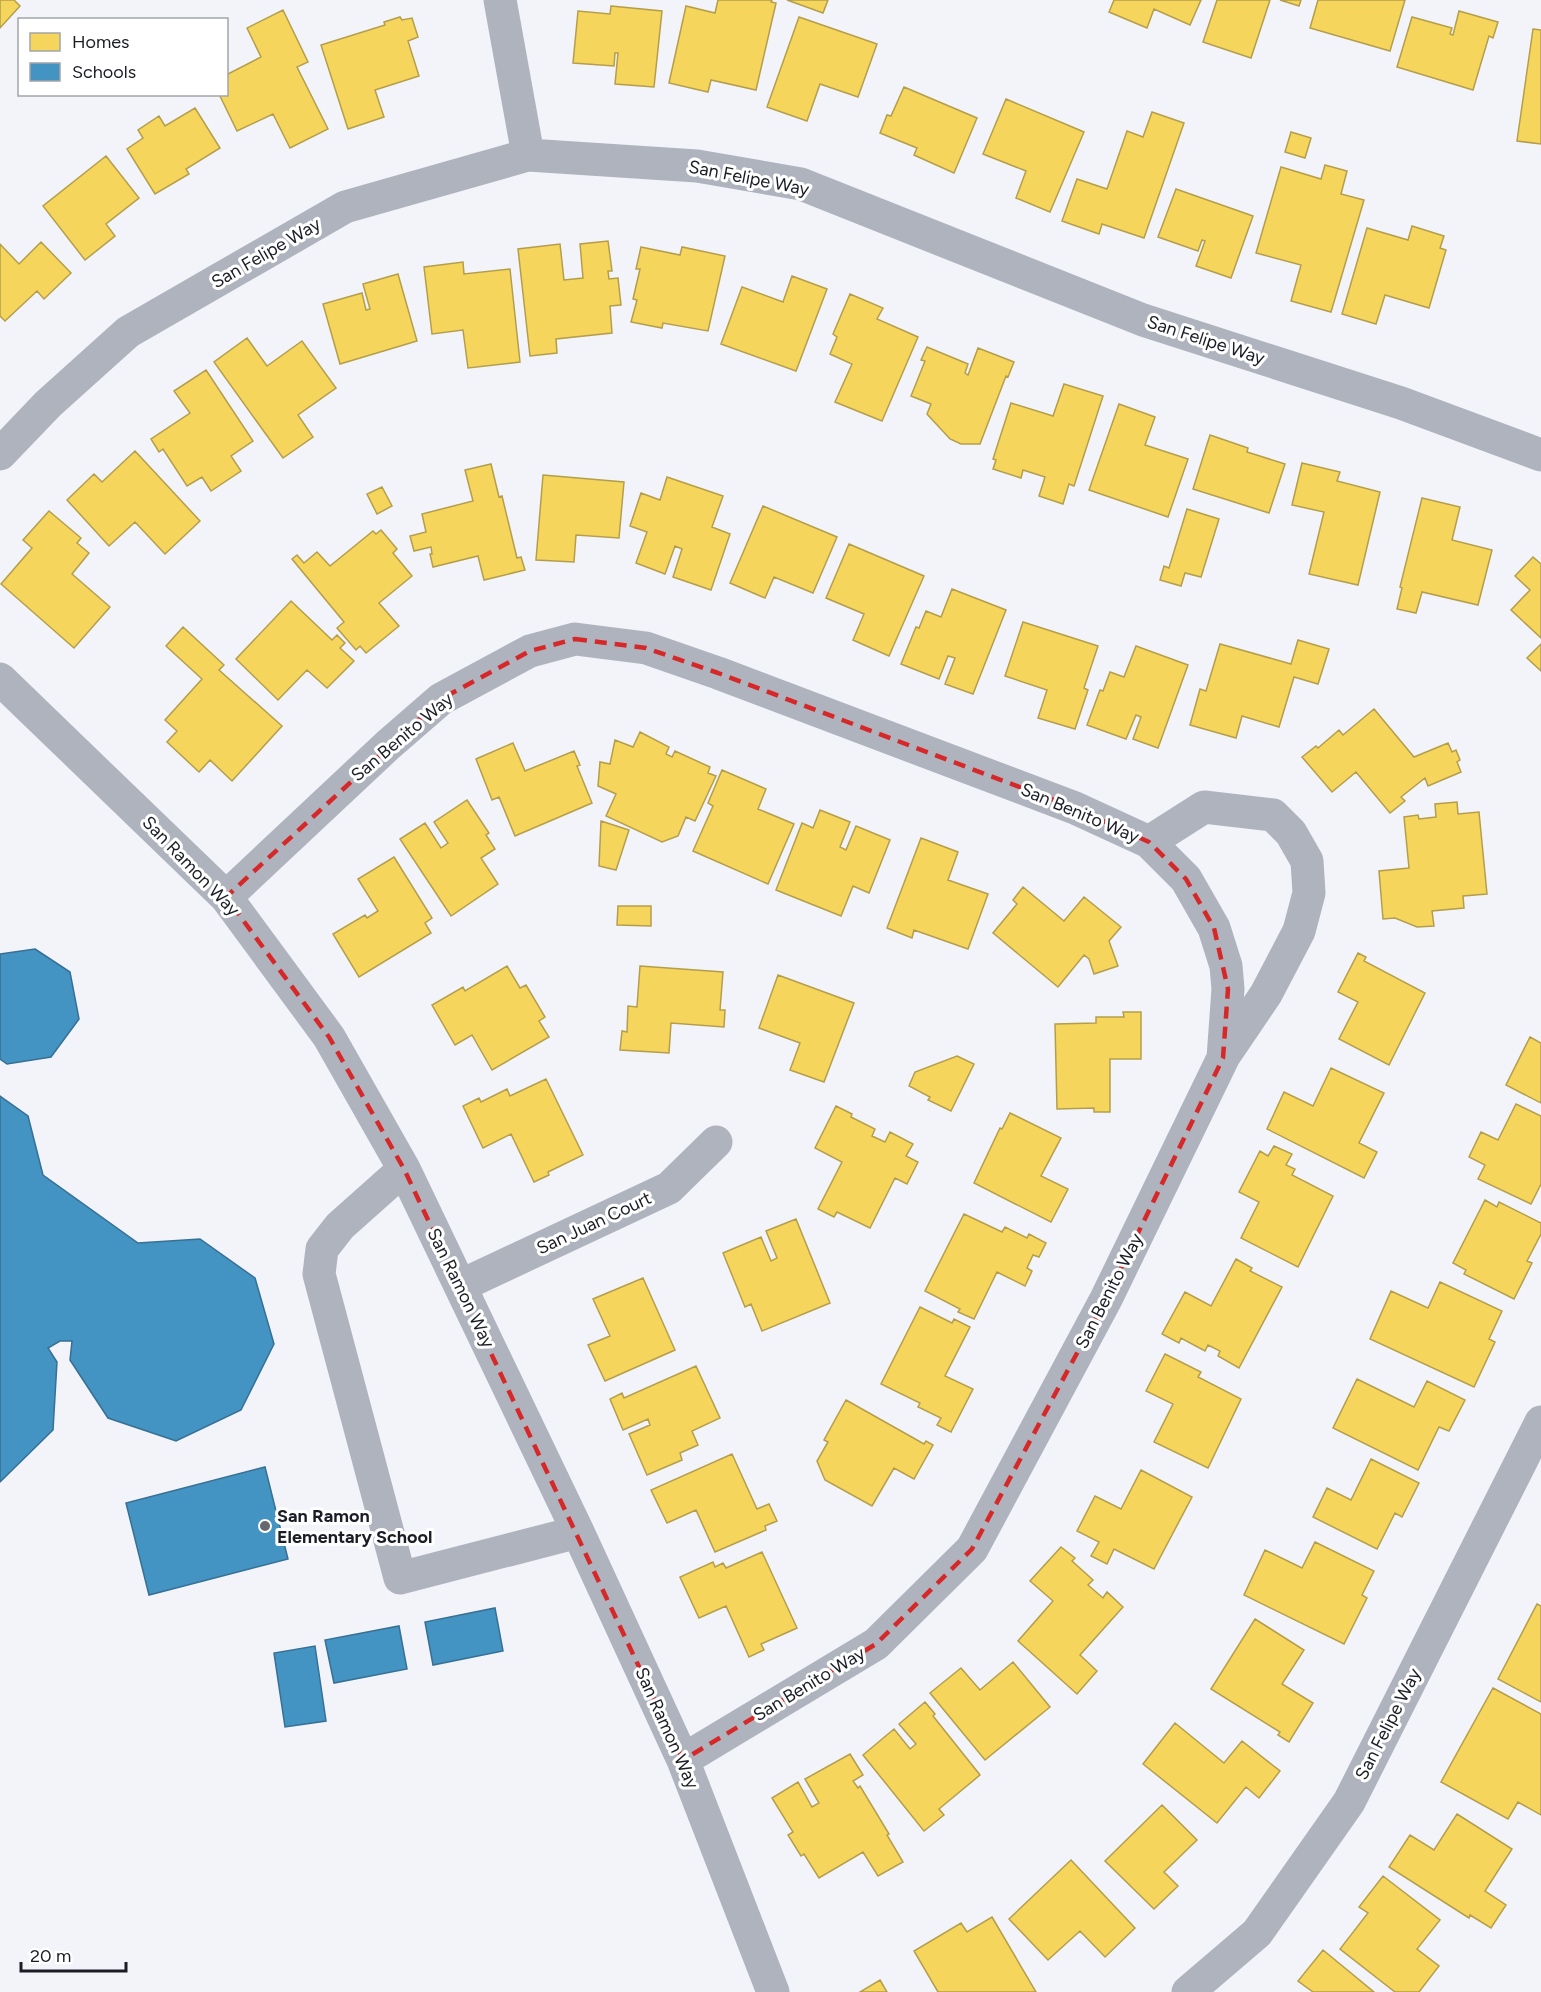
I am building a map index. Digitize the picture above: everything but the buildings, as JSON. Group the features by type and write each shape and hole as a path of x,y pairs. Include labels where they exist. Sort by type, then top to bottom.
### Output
{"street":[{"path":"500,0 528,155"},
{"name":"San Felipe Way","path":"0,454 48,404 128,332 345,207 528,155 698,166 801,184 1143,320 1401,403 1541,455"},
{"name":"San Benito Way","path":"226,897 441,699 530,651 575,639 646,648 1075,808 1149,842 1186,879 1214,928 1226,966 1228,989 1223,1058 1106,1299 972,1549 876,1644 683,1760"},
{"name":"San Ramon Way","path":"0,679 226,897 329,1037 404,1169 578,1532 683,1760 774,1992"},
{"path":"1149,842 1204,807 1273,815 1291,833 1307,861 1309,893 1299,931 1266,994 1223,1058"},
{"name":"San Juan Court","path":"460,1286 669,1188 716,1142"},
{"path":"404,1169 340,1226 322,1250 319,1274 400,1578 578,1532"},
{"name":"San Felipe Way","path":"1188,1992 1257,1933 1349,1802 1541,1422"}],"highlighted area":[{"path":"575,639 646,648 718,673 1075,808 1149,842 1186,879 1214,928 1228,989 1223,1058 1106,1299 972,1549 876,1644 683,1760 404,1169 329,1037 226,897 441,699 530,651"}],"place":[{"name":"San Ramon Elementary School","path":"265,1526"}]}
